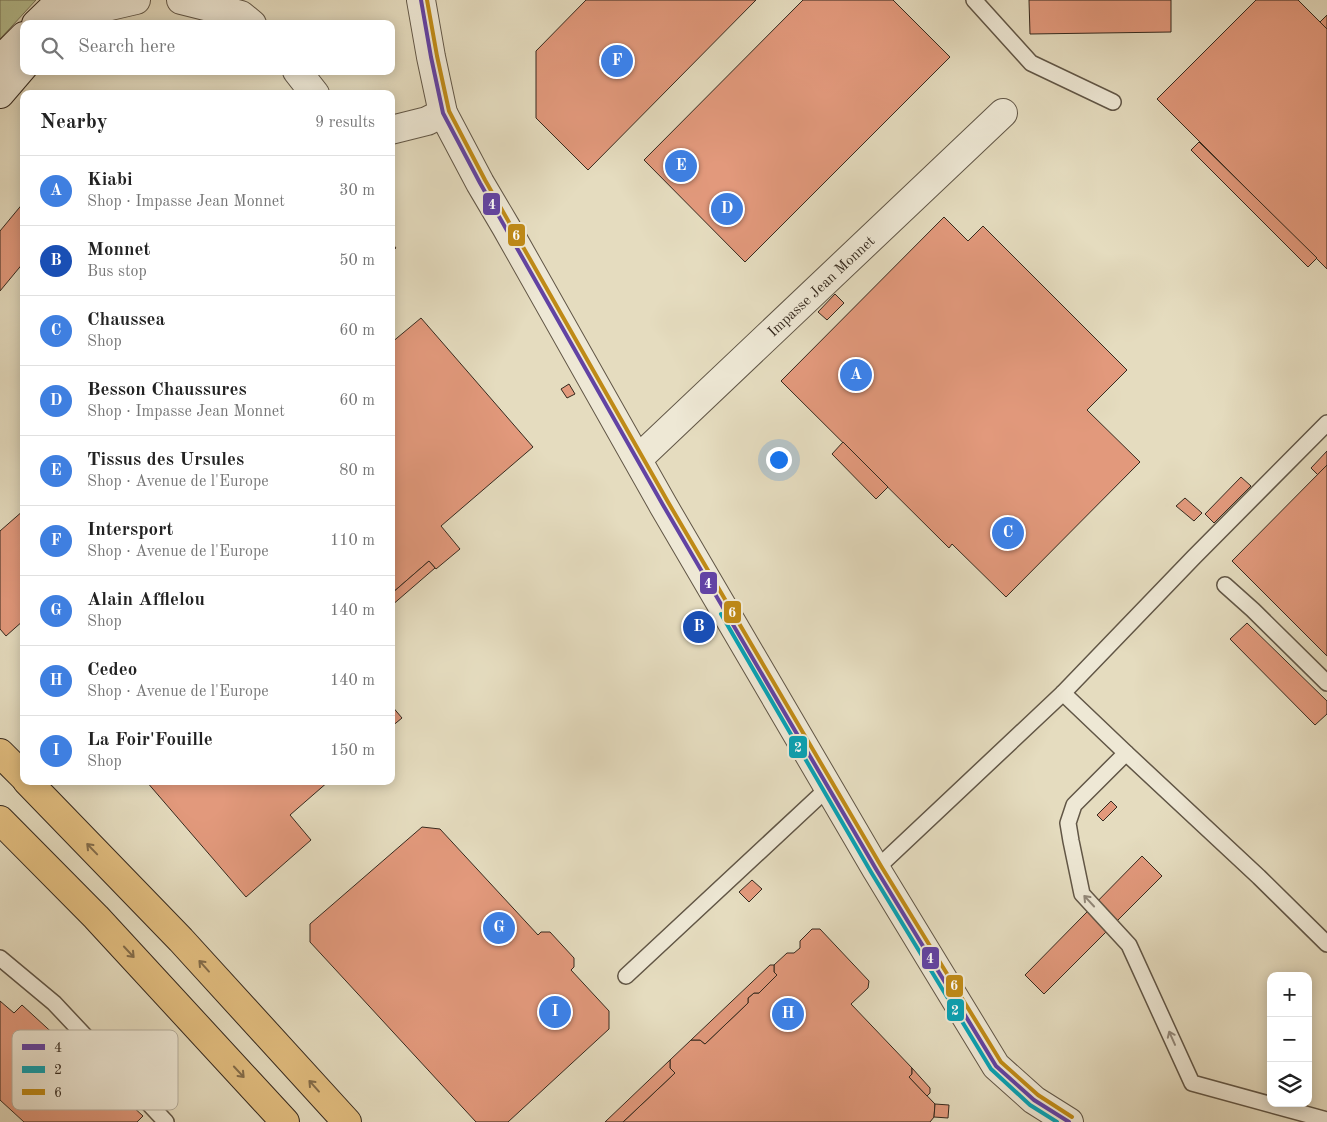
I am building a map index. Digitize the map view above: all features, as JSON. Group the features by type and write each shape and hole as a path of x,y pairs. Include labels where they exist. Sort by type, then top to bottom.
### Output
{"main road":[{"path":"0,753 20,774"},
{"path":"31,785 181,940 347,1122"},
{"path":"0,820 96,916 285,1122"},
{"path":"0,836 96,916"}],"street":[{"path":"47,20 76,9 136,0"},
{"path":"181,0 241,15 247,20"},
{"path":"421,0 430,57 443,113 484,190 663,505 876,869 996,1066 1034,1100 1069,1122"},
{"path":"0,60 20,40"},
{"path":"0,94 20,71"},
{"path":"395,129 427,121 443,113"},
{"name":"Impasse Jean Monnet","path":"638,459 1004,113"}],"lane":[{"path":"974,0 1031,63 1113,102"},
{"path":"876,869 1063,693 1327,423"},
{"path":"1225,586 1253,610 1327,683"},
{"path":"1063,693 1260,877 1327,944"},
{"path":"1126,752 1074,805 1068,823 1082,894 1129,944 1192,1083 1327,1120"},
{"path":"626,976 829,787"},
{"path":"0,958 54,1003 79,1030"},
{"path":"155,1110 166,1122"}],"green space":[{"path":"0,0 36,0 0,39"}],"building":[{"path":"586,0 756,0 588,170 536,118 536,51"},
{"path":"803,0 893,0 950,57 745,262 644,160"},
{"path":"1029,0 1171,0 1171,32 1030,34"},
{"path":"1256,0 1298,0 1327,29 1327,269 1157,99"},
{"path":"1327,15 1327,29 1320,22"},
{"path":"1199,142 1317,258 1308,267 1191,150"},
{"path":"20,207 20,267 0,291 0,231"},
{"path":"944,217 968,241 983,226 1127,370 1087,410 1140,462 1006,597 952,544 949,548 781,381"},
{"path":"835,294 844,303 827,320 818,312"},
{"path":"421,318 533,447 441,526 460,549 436,569 429,561 395,591 395,340"},
{"path":"569,384 575,394 567,398 561,389"},
{"path":"843,442 888,487 876,499 832,454"},
{"path":"1327,451 1327,465 1318,475 1311,468"},
{"path":"1327,465 1327,656 1232,561"},
{"path":"1241,477 1251,486 1214,523 1205,514"},
{"path":"1185,498 1202,513 1194,521 1176,506"},
{"path":"20,514 20,624 6,636 0,629 0,531"},
{"path":"429,561 435,568 395,603 395,591"},
{"path":"1247,623 1327,701 1327,714 1315,725 1230,639"},
{"path":"395,710 402,718 395,724"},
{"path":"149,785 324,785 290,815 311,840 246,897"},
{"path":"1111,801 1117,807 1103,821 1097,815"},
{"path":"422,827 440,829 538,935 541,932 550,932 574,958 574,967 571,970 609,1011 609,1029 508,1122 476,1122 310,942 310,924"},
{"path":"1142,856 1162,876 1044,994 1025,975"},
{"path":"752,880 762,889 749,902 739,892"},
{"path":"812,929 820,929 869,981 868,988 851,1004 912,1068 912,1074 909,1077 935,1104 934,1117 930,1122 623,1122 675,1073 670,1068 670,1060 691,1040 700,1040 705,1044 748,1003 748,998 754,993 759,993 777,975 774,972 774,965 787,953 794,953 800,948 800,941"},
{"path":"770,965 774,965 774,972 777,975 759,993 754,993 748,998 748,1003 705,1044 700,1040 691,1040"},
{"path":"0,1001 14,1013 22,1005 49,1030 12,1030 12,1110 136,1110 143,1116 137,1122 24,1122 0,1100"},
{"path":"670,1060 670,1068 675,1073 623,1122 605,1122"},
{"path":"912,1068 930,1088 930,1093 927,1096 909,1077 912,1074"},
{"path":"935,1104 949,1105 948,1118 934,1117"}],"transit line":[{"name":"4","path":"421,0 443,113 480,183 663,505 876,869 996,1066 1034,1100 1069,1122"},
{"name":"6","path":"427,0 449,111 485,180 668,502 881,866 1001,1062 1038,1095 1072,1117"},
{"name":"2","path":"721,614 871,872 991,1069 1030,1105 1057,1122"}],"place":[{"name":"Intersport","path":"617,61"},
{"name":"Tissus des Ursules","path":"681,166"},
{"name":"Besson Chaussures","path":"727,209"},
{"name":"Kiabi","path":"856,375"},
{"name":"Chaussea","path":"1008,533"},
{"name":"Monnet","path":"699,627"},
{"name":"Alain Afflelou","path":"499,928"},
{"name":"La Foir'Fouille","path":"555,1012"},
{"name":"Cedeo","path":"788,1014"}]}
